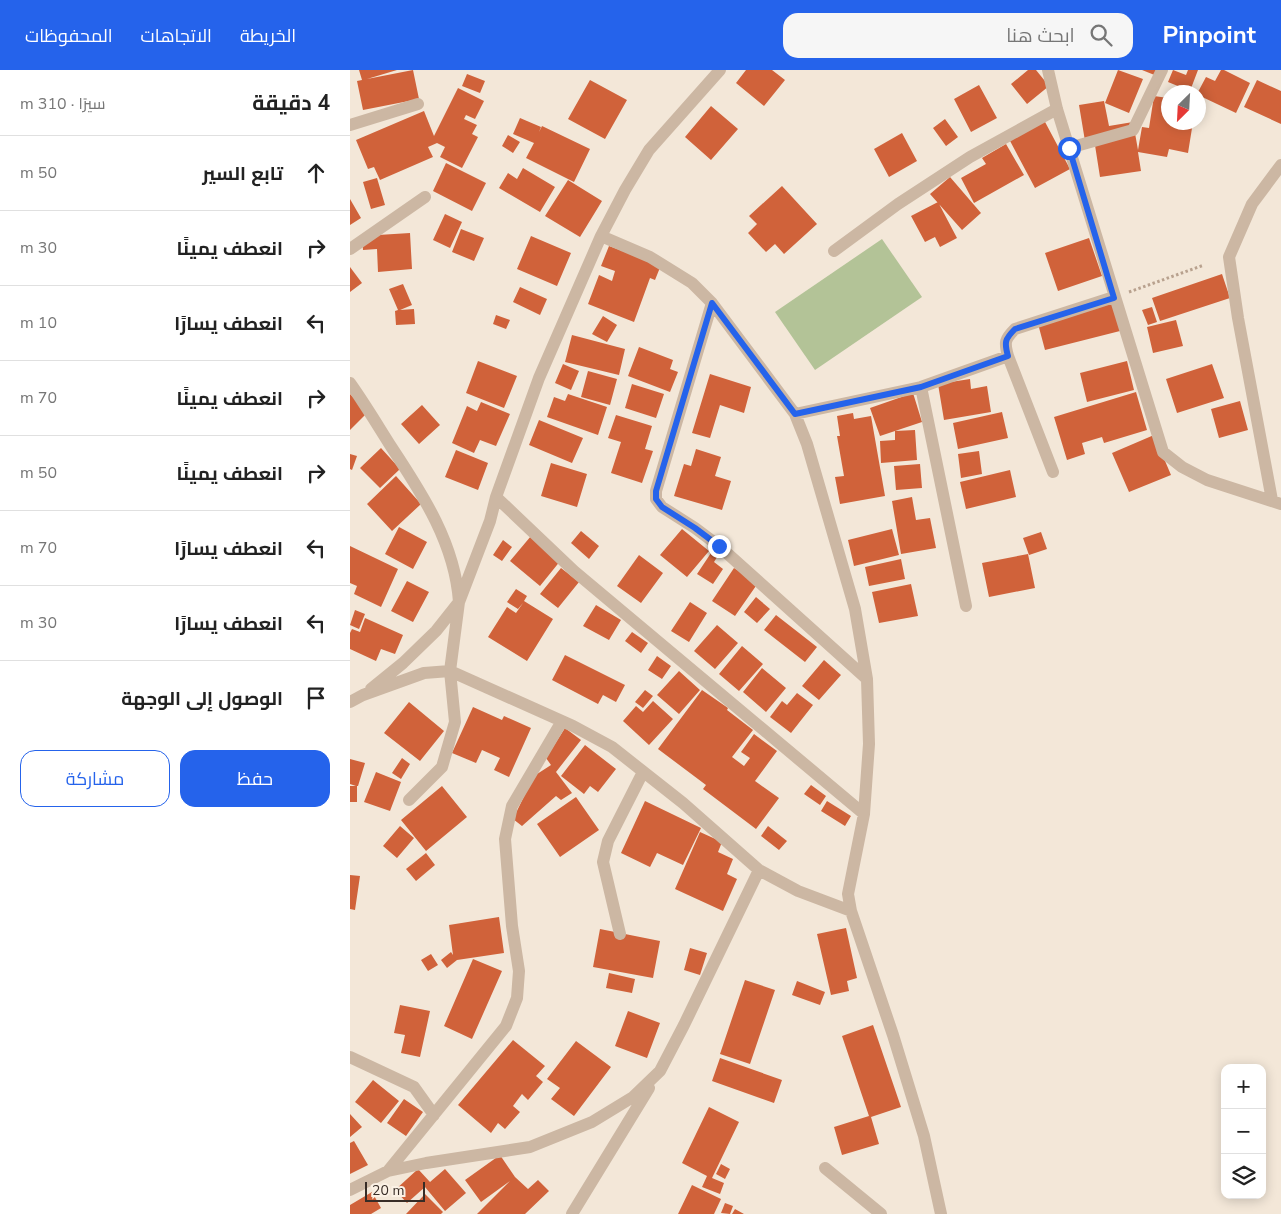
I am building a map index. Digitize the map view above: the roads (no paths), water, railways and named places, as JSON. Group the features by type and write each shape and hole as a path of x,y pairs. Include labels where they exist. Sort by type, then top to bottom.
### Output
{"street":[{"path":"363,695 403,662 436,631 459,602 490,521 496,497 539,378 601,236 649,150 720,70"},
{"path":"1048,70 1069,148 1114,298 1163,452 1182,467 1206,480 1277,502 1238,318 1229,258 1252,204 1281,165"},
{"path":"1069,148 1133,130 1162,70"},
{"path":"350,125 418,104"},
{"path":"834,251 898,204 970,157 1058,109"},
{"path":"350,249 425,197"},
{"path":"601,236 670,268 692,282 712,303 795,414 807,444 855,609 868,678 868,744 864,814 848,894 851,911 922,1127 941,1214"},
{"path":"1052,472 1008,356 1005,345 1006,341 1015,329 1114,298"},
{"path":"712,303 656,491 656,499 662,507 719,546 868,678"},
{"path":"795,414 921,387 1008,356"},
{"path":"350,383 408,472 441,530 458,582 459,602 450,671 455,722 442,767 409,800"},
{"path":"921,387 966,606"},
{"path":"496,497 574,571 864,814"},
{"path":"350,702 363,695 424,673 450,671 562,721 612,747 683,803 759,870 798,891 851,911"},
{"path":"388,1171 506,1026 517,998 519,971 511,916 505,839 512,806 562,721"},
{"path":"620,934 602,862 608,841 643,772"},
{"path":"572,1214 660,1071 759,870"},
{"path":"350,1058 414,1087 434,1115"},
{"path":"350,1190 388,1171 426,1162 530,1147 592,1122 633,1097 660,1071"},
{"path":"825,1168 880,1214"}]}
